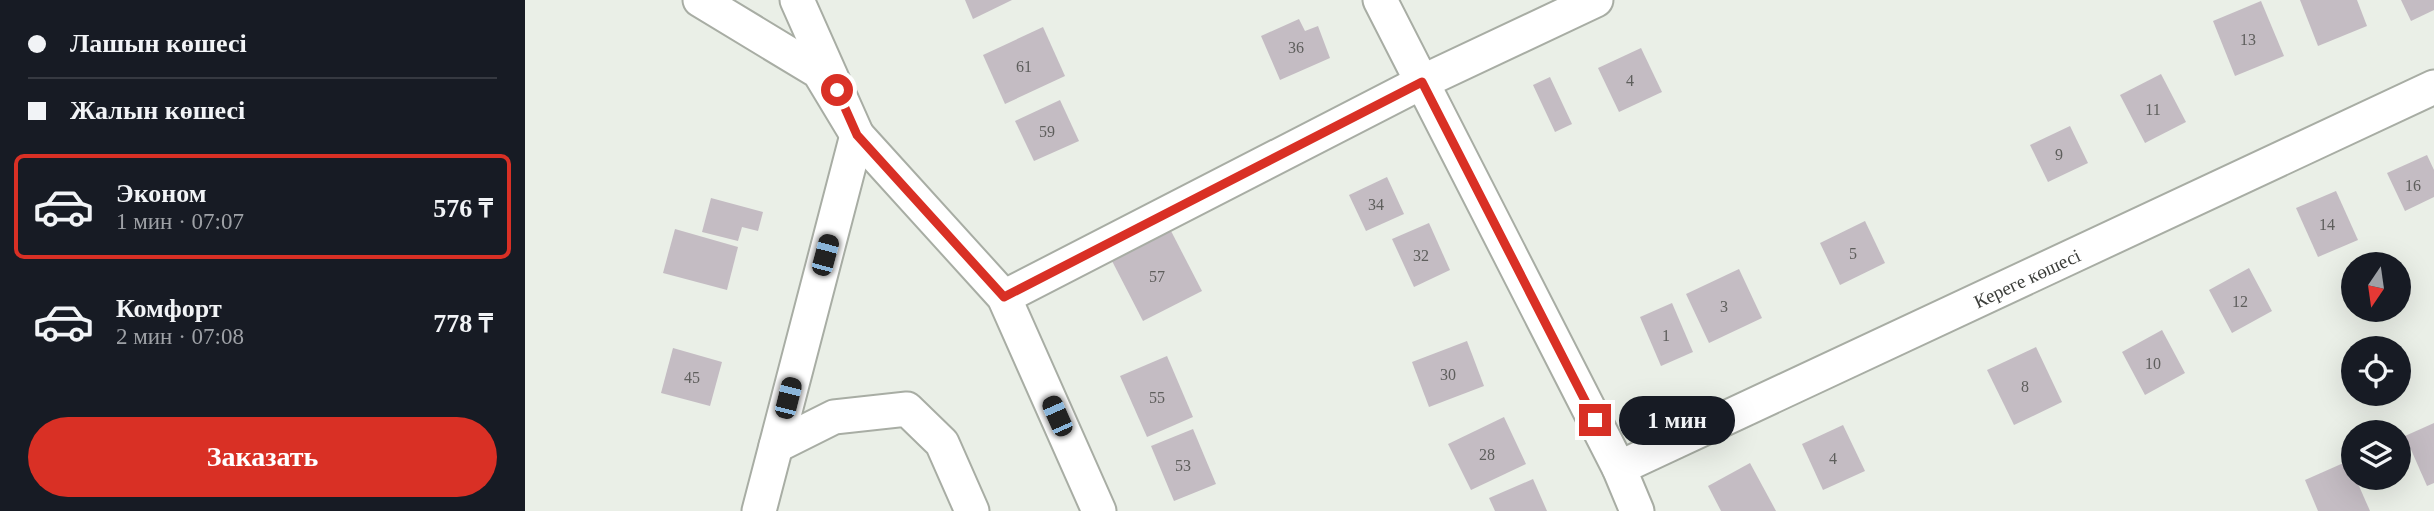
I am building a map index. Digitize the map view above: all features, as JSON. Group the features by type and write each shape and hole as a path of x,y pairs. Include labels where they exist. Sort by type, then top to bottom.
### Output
{"street":[{"path":"700,0 819,72 857,135 1004,297 1099,511"},
{"path":"759,511 857,135 797,0"},
{"path":"1380,0 1619,468 1637,511"},
{"path":"1004,297 1422,82 1596,0"},
{"name":"Кереге көшесі","path":"1619,468 2434,87"},
{"path":"776,446 834,417 907,409 942,443 972,511"}],"building":[{"path":"965,0 1012,0 973,19"},
{"path":"2300,0 2357,0 2367,26 2318,46"},
{"path":"2401,0 2434,0 2434,10 2411,21"},
{"path":"2261,1 2284,56 2235,76 2213,21"},
{"path":"1299,19 1305,31 1318,26 1330,58 1280,80 1261,36"},
{"path":"1043,27 1065,76 1005,104 983,55"},
{"path":"1641,48 1662,92 1619,112 1598,68"},
{"path":"2161,74 2186,122 2145,143 2120,95"},
{"path":"1550,77 1572,124 1555,132 1533,85"},
{"path":"1060,100 1079,141 1034,161 1015,121"},
{"path":"2070,126 2088,163 2048,182 2030,145"},
{"path":"2427,155 2434,170 2434,197 2405,211 2387,173"},
{"path":"1387,177 1404,214 1366,231 1349,195"},
{"path":"2336,191 2358,240 2318,257 2296,208"},
{"path":"711,198 763,212 758,231 742,227 738,241 702,232"},
{"path":"1865,221 1885,263 1840,285 1820,243"},
{"path":"1429,223 1450,270 1414,287 1392,239"},
{"path":"675,229 738,247 727,290 663,273"},
{"path":"1171,231 1202,291 1143,321 1112,261"},
{"path":"2249,268 2272,311 2232,333 2209,290"},
{"path":"1739,269 1762,318 1709,343 1686,294"},
{"path":"1672,303 1693,352 1661,366 1640,317"},
{"path":"2162,330 2185,373 2145,395 2122,352"},
{"path":"1467,341 1484,386 1429,407 1412,362"},
{"path":"2036,347 2062,402 2014,425 1987,370"},
{"path":"673,348 722,362 710,406 661,393"},
{"path":"1167,356 1193,417 1147,437 1120,376"},
{"path":"1504,417 1526,464 1471,490 1448,444"},
{"path":"2434,423 2434,483 2427,486 2411,450 2411,433"},
{"path":"1843,425 1865,471 1823,490 1802,444"},
{"path":"1193,429 1216,484 1174,501 1151,446"},
{"path":"1750,463 1776,511 1721,511 1708,486"},
{"path":"2341,464 2341,490 2361,490 2370,511 2318,511 2305,480"},
{"path":"1533,479 1547,511 1495,511 1489,498"}],"route":[{"path":"837,90 857,135 1004,297 1422,82 1595,420"}]}
